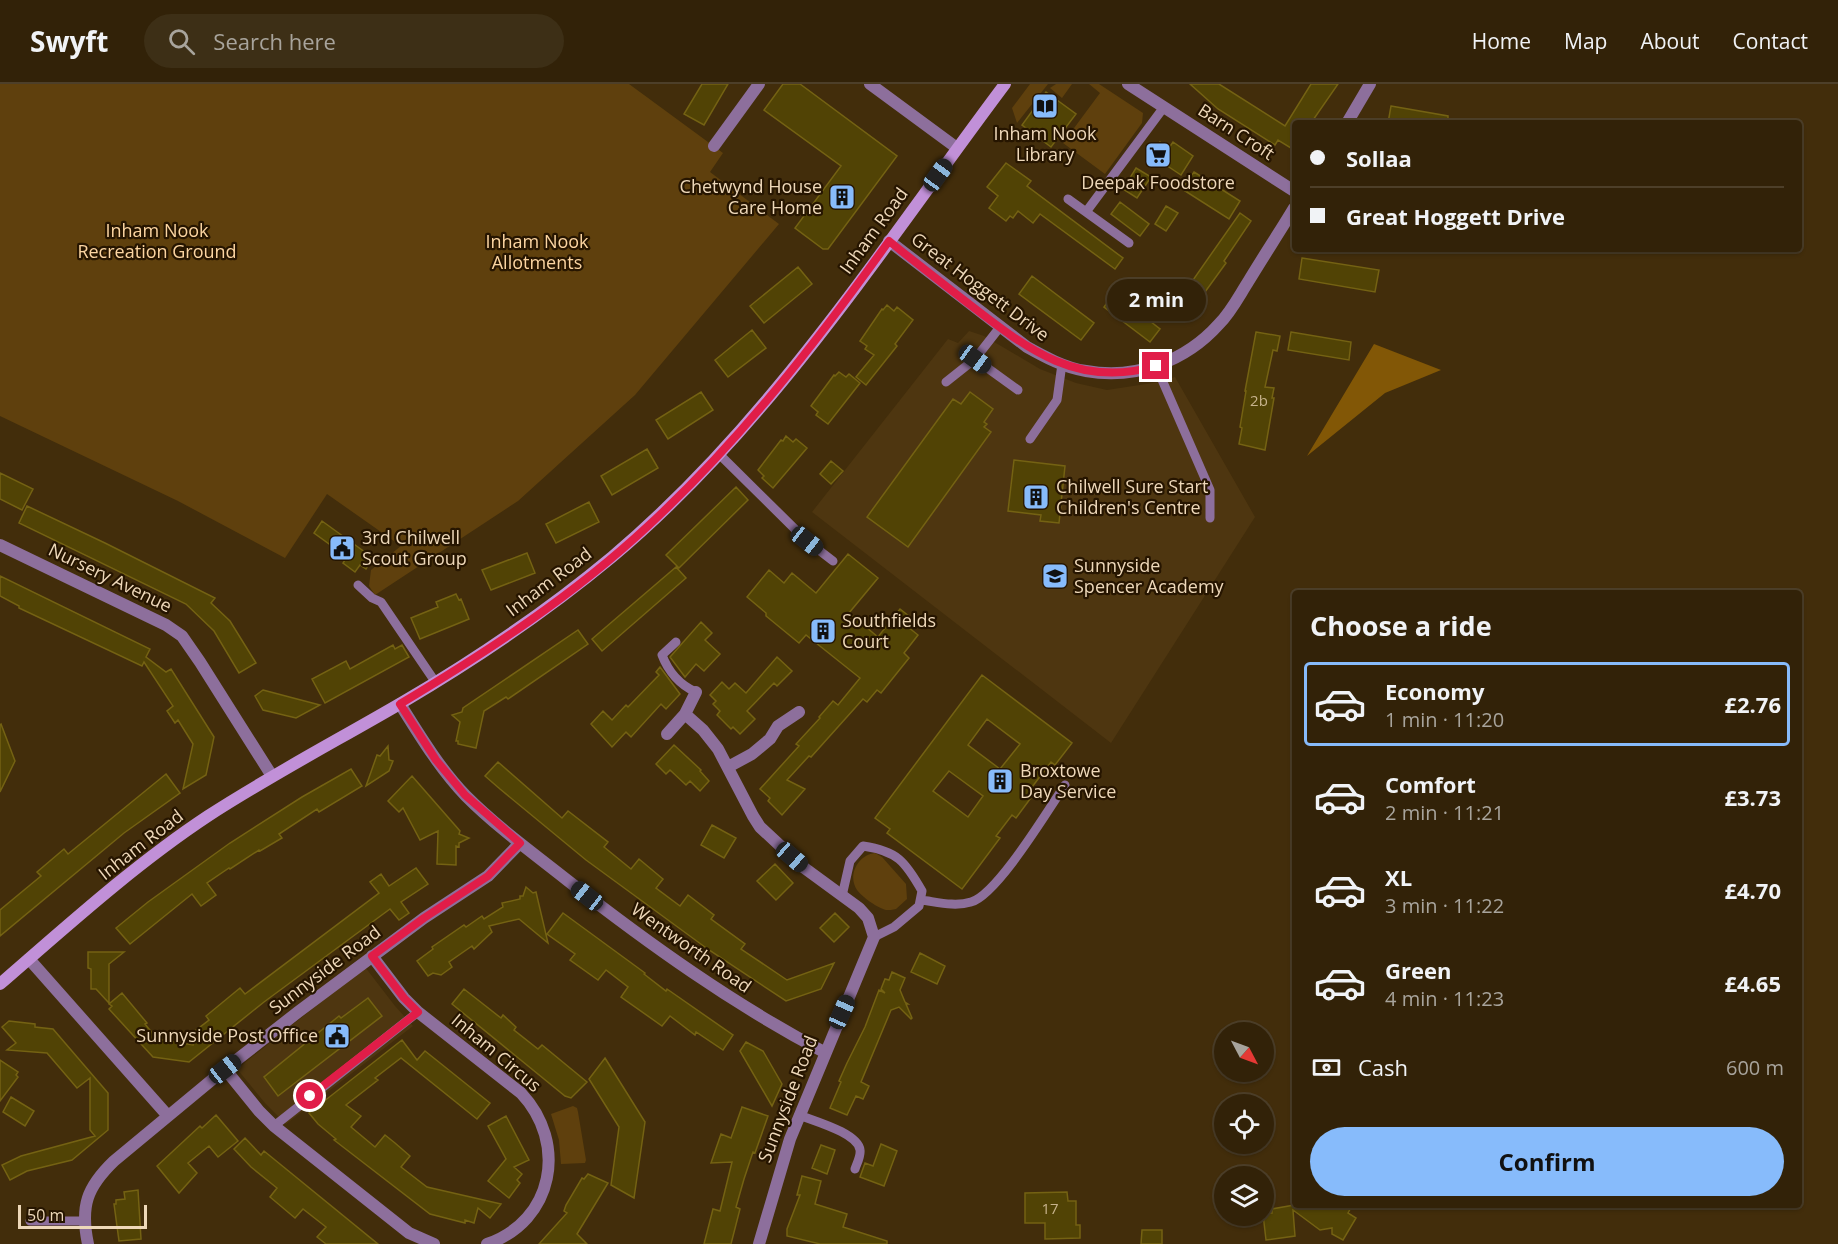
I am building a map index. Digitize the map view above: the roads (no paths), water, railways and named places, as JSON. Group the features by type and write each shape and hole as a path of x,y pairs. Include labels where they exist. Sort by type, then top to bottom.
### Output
{"street":[{"path":"714,146 759,84"},
{"name":"Inham Road","path":"0,984 153,855 272,776 400,704 525,624 648,526 720,455 792,371 1005,84"},
{"name":"Barn Croft","path":"1128,84 1292,190"},
{"path":"1349,120 1370,84"},
{"path":"874,85 957,148"},
{"name":"Great Hoggett Drive","path":"889,241 1027,347 1062,364 1084,371 1116,374 1168,362 1195,345 1221,323 1292,211"},
{"name":"Nursery Avenue","path":"0,544 166,625 182,636 272,776"},
{"path":"667,734 685,714 696,692"},
{"name":"Wentworth Road","path":"400,704 436,760 465,795 520,843 596,903 710,984 754,1013 824,1052"},
{"path":"728,767 752,754 770,739 778,726 799,712"},
{"path":"685,714 703,729 718,749 760,827 803,867 859,908 868,918 874,937"},
{"name":"Sunnyside Road","path":"88,1244 85,1221 90,1189 100,1174 225,1069 372,956 488,876 520,843"},
{"name":"Sunnyside Road","path":"759,1244 776,1181 799,1115 874,937"},
{"name":"Inham Circus","path":"372,956 404,998 418,1012 532,1105 548,1138 549,1168 541,1196 524,1221 514,1231 487,1244"},
{"path":"29,958 168,1116"},
{"path":"225,1069 259,1112 274,1126 409,1233 434,1244"}],"lane":[{"path":"1086,212 1164,107"},
{"path":"1068,199 1129,243"},
{"path":"946,382 975,359 999,327"},
{"path":"975,359 1018,390"},
{"path":"1030,439 1057,400 1062,364"},
{"path":"1156,366 1210,490 1210,518"},
{"path":"720,455 807,541 833,561"},
{"path":"357,585 372,598 381,602 436,682"},
{"path":"676,642 662,655 665,663 686,688 696,692"},
{"path":"921,900 955,904 977,900 1000,879 1065,785"},
{"path":"842,896 850,861 863,846 884,849 908,866 922,891 919,906 894,927 874,937"},
{"path":"274,1126 418,1012"},
{"path":"799,1115 852,1137 860,1147 861,1154 855,1169"},
{"path":"30,1221 85,1221"}],"place":[{"name":"Inham Nook Library","path":"1045,106"},
{"name":"Deepak Foodstore","path":"1158,155"},
{"name":"Chetwynd House Care Home","path":"842,197"},
{"name":"Chilwell Sure Start Children's Centre","path":"1036,497"},
{"name":"3rd Chilwell Scout Group","path":"342,548"},
{"name":"Sunnyside Spencer Academy","path":"1055,576"},
{"name":"Southfields Court","path":"823,631"},
{"name":"Broxtowe Day Service","path":"1000,781"},
{"name":"Sunnyside Post Office","path":"337,1036"}],"park label":[{"name":"Inham Nook Recreation Ground","path":"157,241"},
{"name":"Inham Nook Allotments","path":"537,252"}]}
